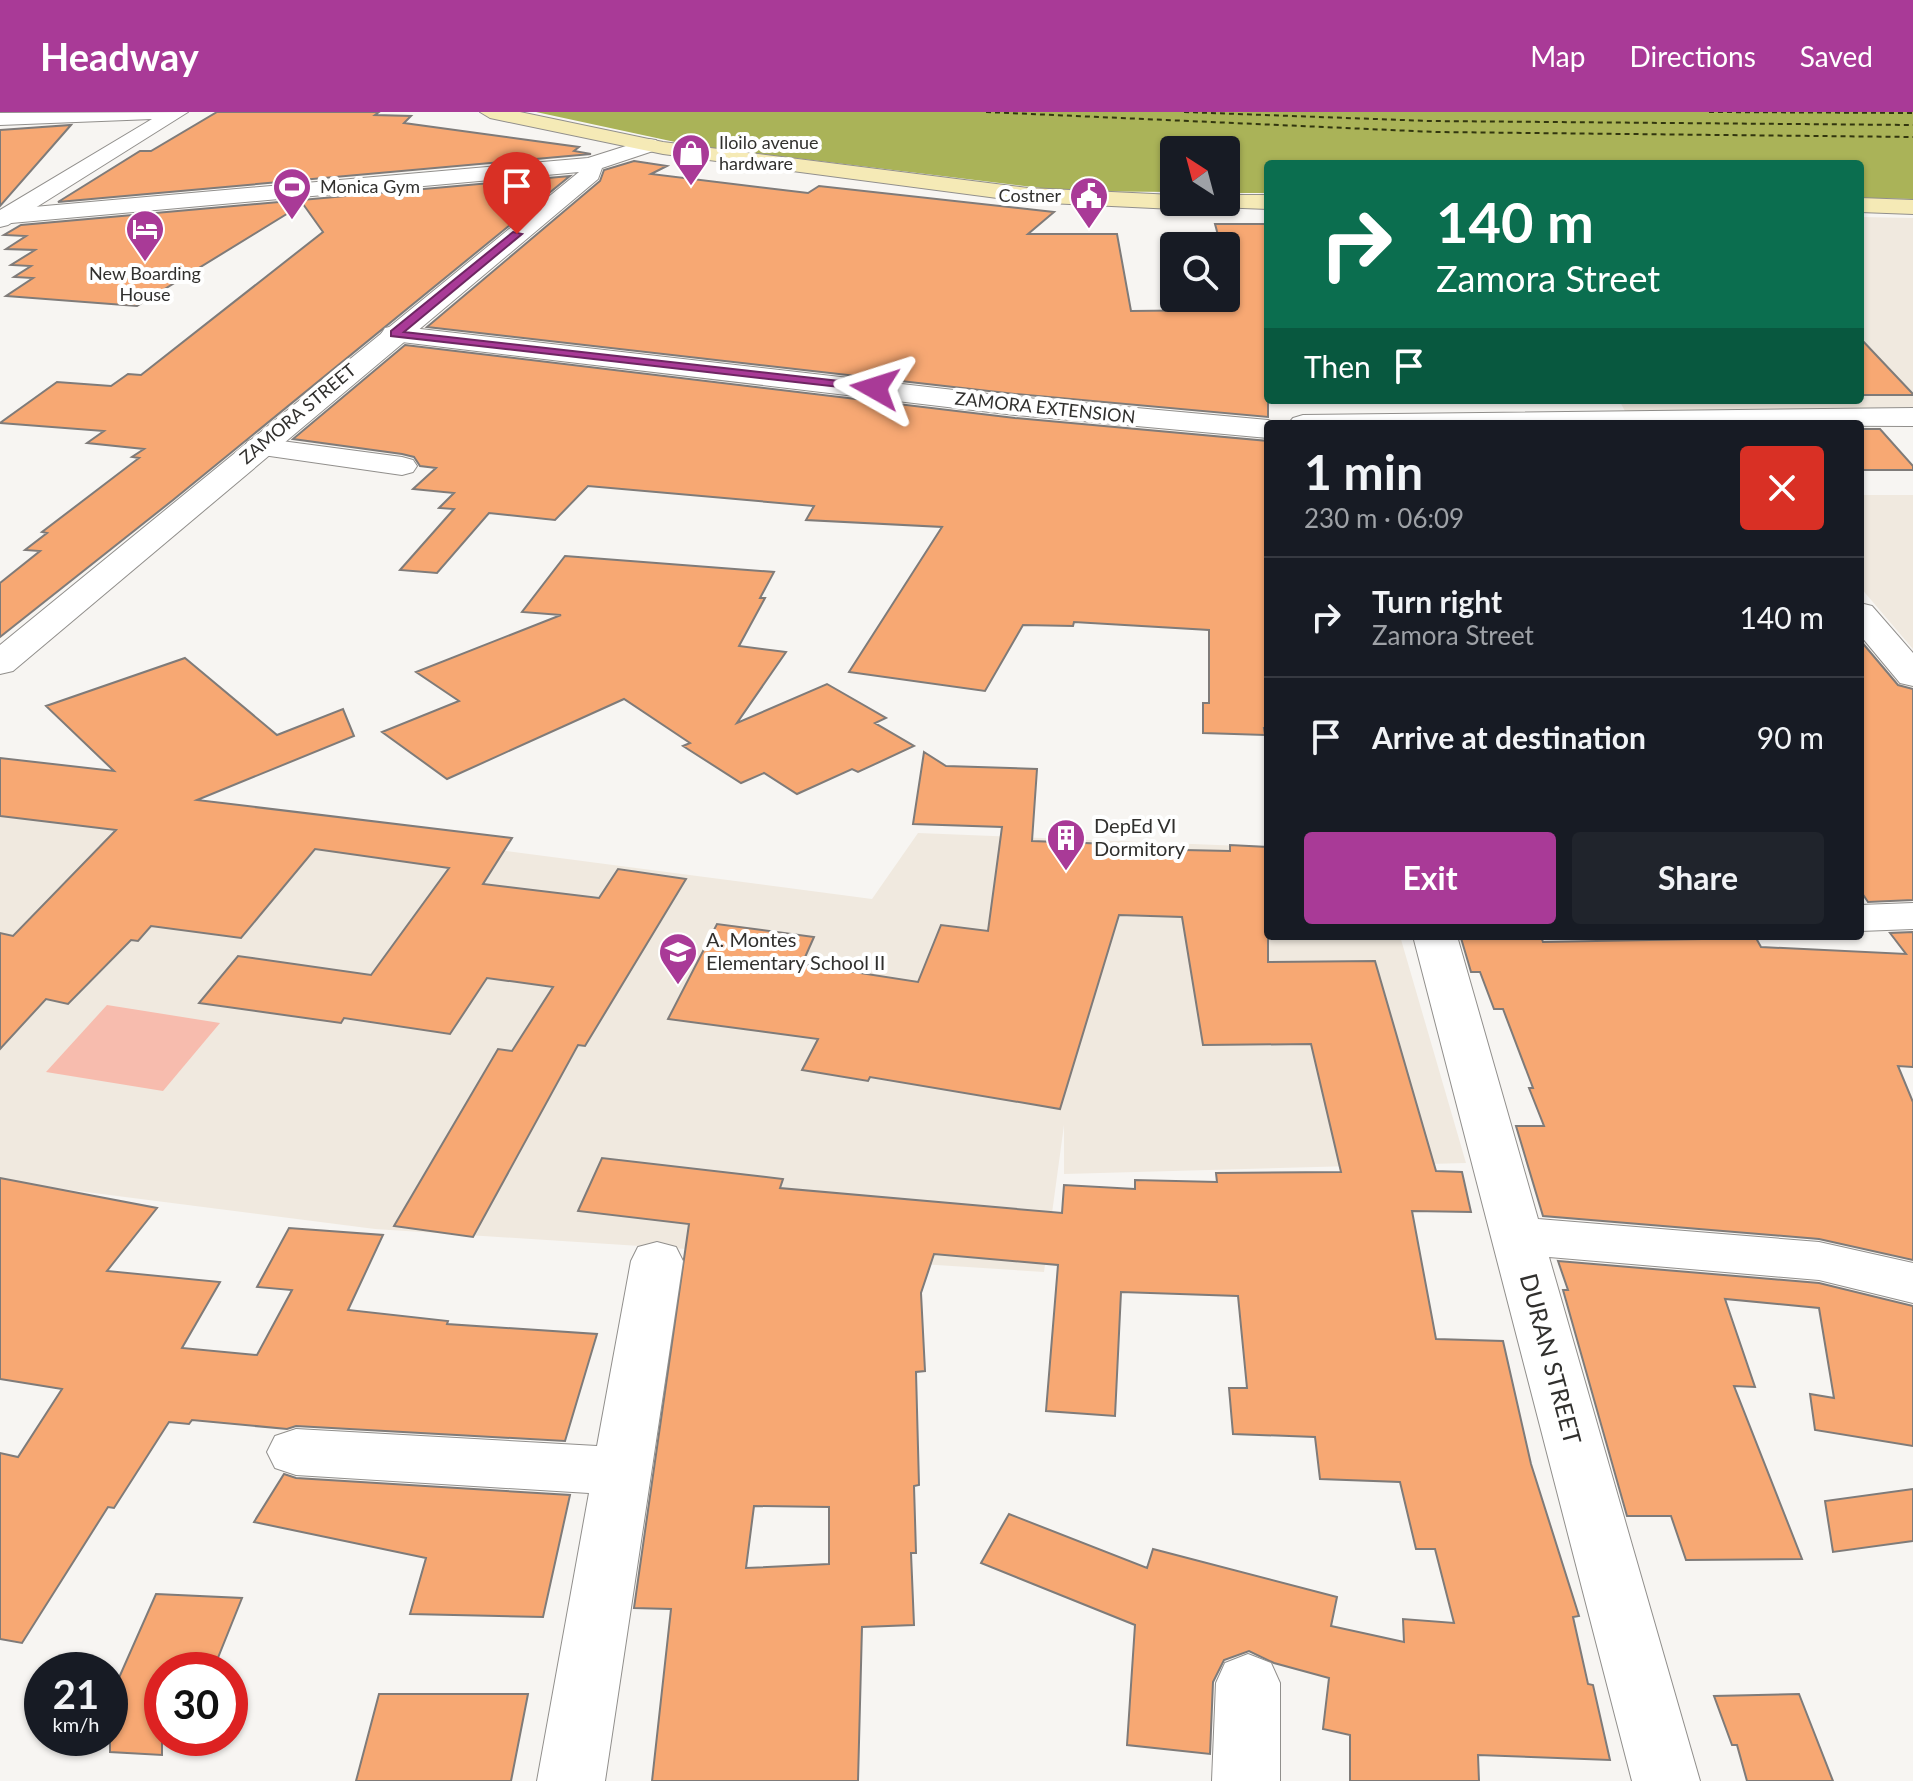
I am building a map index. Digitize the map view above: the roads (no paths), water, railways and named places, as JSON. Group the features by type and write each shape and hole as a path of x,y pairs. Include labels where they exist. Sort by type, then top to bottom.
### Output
{"main road":[{"path":"490,112 648,145 1028,195 1160,201"},
{"path":"1240,202 1264,202"},
{"path":"1864,205 1913,207"}],"street":[{"path":"0,119 178,112"},
{"path":"2,218 178,112"},
{"path":"2,218 278,200 591,164 648,145"},
{"name":"ZAMORA STREET","path":"0,663 590,174 591,164"},
{"name":"ZAMORA EXTENSION","path":"394,334 1015,406 1264,429"},
{"path":"1652,420 1913,417"},
{"path":"259,447 402,466"},
{"path":"1864,618 1913,675"},
{"name":"DURAN STREET","path":"1436,940 1666,1781"},
{"path":"1517,1236 1819,1261 1913,1283"},
{"path":"571,1781 657,1261"},
{"path":"296,1452 621,1471"},
{"path":"1246,1781 1248,1683"}],"place":[{"name":"Iloilo avenue hardware","path":"691,187"},
{"name":"Monica Gym","path":"292,221"},
{"name":"Costner","path":"1089,230"},
{"name":"New Boarding House","path":"145,263"},
{"name":"DepEd VI Dormitory","path":"1066,872"},
{"name":"A. Montes Elementary School II","path":"678,986"}]}
